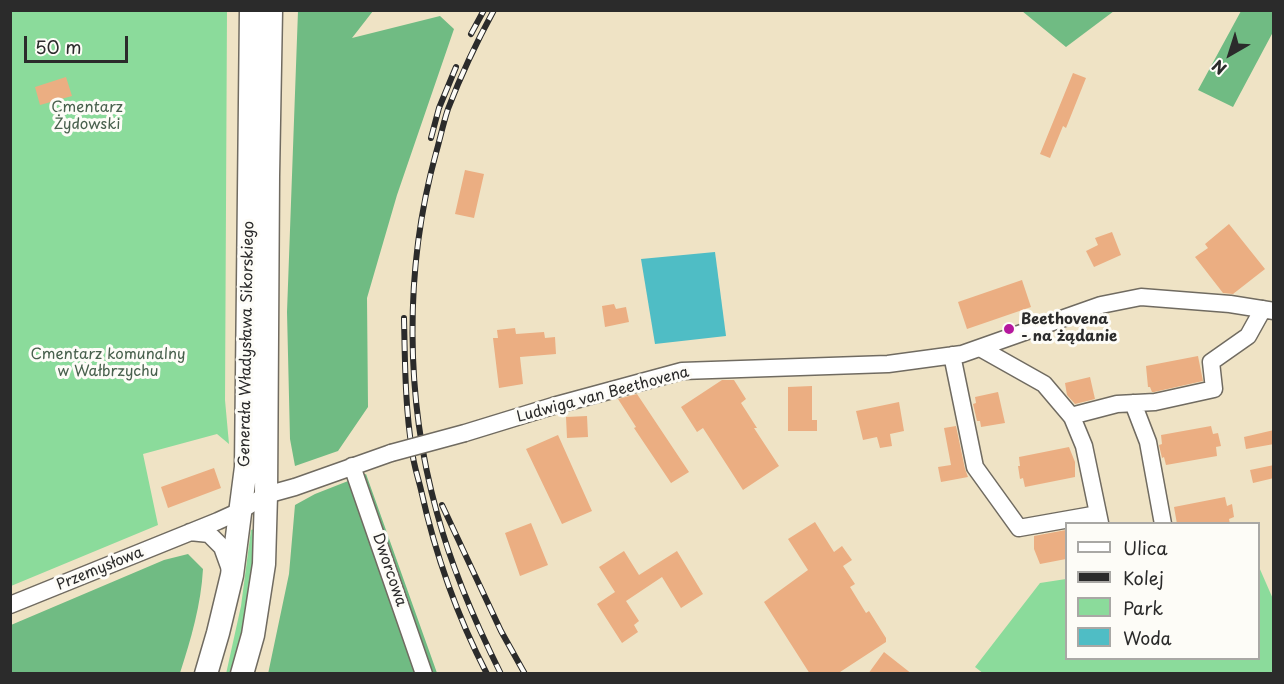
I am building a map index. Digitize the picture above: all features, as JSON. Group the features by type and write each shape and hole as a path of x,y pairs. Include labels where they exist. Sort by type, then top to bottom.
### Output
{"main road":[{"name":"Generała Władysława Sikorskiego","path":"206,674 232,574 246,467 251,10"},
{"name":"Generała Władysława Sikorskiego","path":"242,674 253,635 264,564 272,10"}],"street":[{"name":"Ludwiga van Beethovena","path":"240,511 266,495 391,453 682,371 888,364 952,355 980,348 1101,305 1141,297 1268,310"},
{"name":"Ludwiga van Beethovena","path":"1071,416 1117,404 1155,402 1214,389 1212,362 1248,336 1268,310"},
{"path":"980,348 1044,384 1071,416 1084,446 1100,519 1073,522"},
{"path":"952,355 975,467 1019,528 1065,523"},
{"path":"1132,403 1148,442 1163,522"},
{"name":"Dworcowa","path":"352,466 424,674"},
{"name":"Przemysłowa","path":"10,605 240,511"},
{"path":"189,532 209,534 222,547 232,574"}],"green space":[{"name":"Cmentarz komunalny w Wałbrzychu","path":"11,11 227,11 225,400 229,444 217,434 143,454 158,525 11,586"},
{"path":"298,11 373,11 352,38 440,16 454,29 397,195 367,298 368,407 338,451 295,466 290,439 287,312"},
{"path":"1022,11 1114,11 1066,47"},
{"path":"1241,11 1273,11 1273,32 1233,107 1198,90"},
{"path":"366,474 437,673 268,674 289,574 295,505 315,494"},
{"path":"251,530 257,531 247,608 232,673 226,674 241,606"},
{"path":"188,554 203,569 195,622 180,673 11,673 11,625 164,560"},
{"path":"1260,569 1273,599 1273,673 984,674 975,667 1040,583 1065,579 1065,660 1260,660"}],"water":[{"path":"715,252 726,336 655,344 641,259"}],"building":[{"path":"1073,73 1086,78 1066,128 1063,126 1050,158 1040,154"},
{"path":"66,77 72,96 40,105 35,87"},
{"path":"465,170 484,174 474,218 455,214"},
{"path":"1229,224 1265,269 1233,294 1223,293 1195,257 1208,248 1205,244"},
{"path":"1112,232 1121,255 1094,267 1086,251 1098,245 1095,238"},
{"path":"1022,280 1031,307 967,329 958,302"},
{"path":"614,304 616,309 626,307 629,322 605,327 602,306"},
{"path":"515,328 516,334 544,332 545,338 555,337 556,354 520,357 523,384 499,388 493,338 498,338 497,330"},
{"path":"1198,356 1203,381 1154,392 1148,387 1146,366"},
{"path":"1090,377 1095,399 1075,404 1067,395 1065,383"},
{"path":"722,380 734,380 746,399 741,403 757,428 754,428 779,466 743,490 703,428 697,432 681,407"},
{"path":"812,386 812,420 817,420 817,431 788,431 788,387"},
{"path":"998,392 1005,423 981,427 980,421 977,421 973,404 976,403 975,397"},
{"path":"637,394 689,472 671,483 634,428 636,427 618,399"},
{"path":"899,402 904,431 890,434 892,446 880,448 877,437 863,440 856,411"},
{"path":"587,416 588,437 567,438 566,417"},
{"path":"956,426 968,477 941,482 938,467 951,465 944,428"},
{"path":"1211,426 1213,434 1218,433 1221,446 1216,447 1217,456 1166,465 1159,445 1162,444 1161,435"},
{"path":"1274,430 1274,444 1246,449 1244,437"},
{"path":"558,435 592,511 562,524 526,449"},
{"path":"1069,447 1075,462 1075,477 1025,487 1023,478 1020,479 1019,457"},
{"path":"1274,465 1274,478 1253,483 1250,470"},
{"path":"214,468 221,488 168,508 161,487"},
{"path":"1225,497 1227,506 1232,504 1234,517 1229,519 1230,522 1177,522 1174,507"},
{"path":"815,522 834,552 842,546 852,560 843,566 855,584 850,587 866,613 869,611 886,638 886,642 837,674 810,674 764,602 808,570 788,539"},
{"path":"531,523 548,565 520,576 505,533"},
{"path":"1065,530 1065,559 1040,564 1034,549 1034,536"},
{"path":"624,551 639,575 677,551 703,594 681,608 662,577 626,601 639,621 634,625 638,632 622,643 597,604 615,592 599,567"},
{"path":"884,652 912,674 868,674"}],"railway":[{"path":"471,34 484,10"},
{"path":"494,10 453,96 436,153 418,242 412,333 419,425 426,469 437,513 465,595 501,674"},
{"path":"431,138 439,108 456,67"},
{"path":"404,318 407,400 414,465 448,584 487,674"},
{"path":"442,505 501,631 525,674"}],"place":[{"name":"Beethovena - na żądanie","path":"1009,329"}],"park label":[{"name":"Cmentarz Żydowski","path":"87,116"}]}
